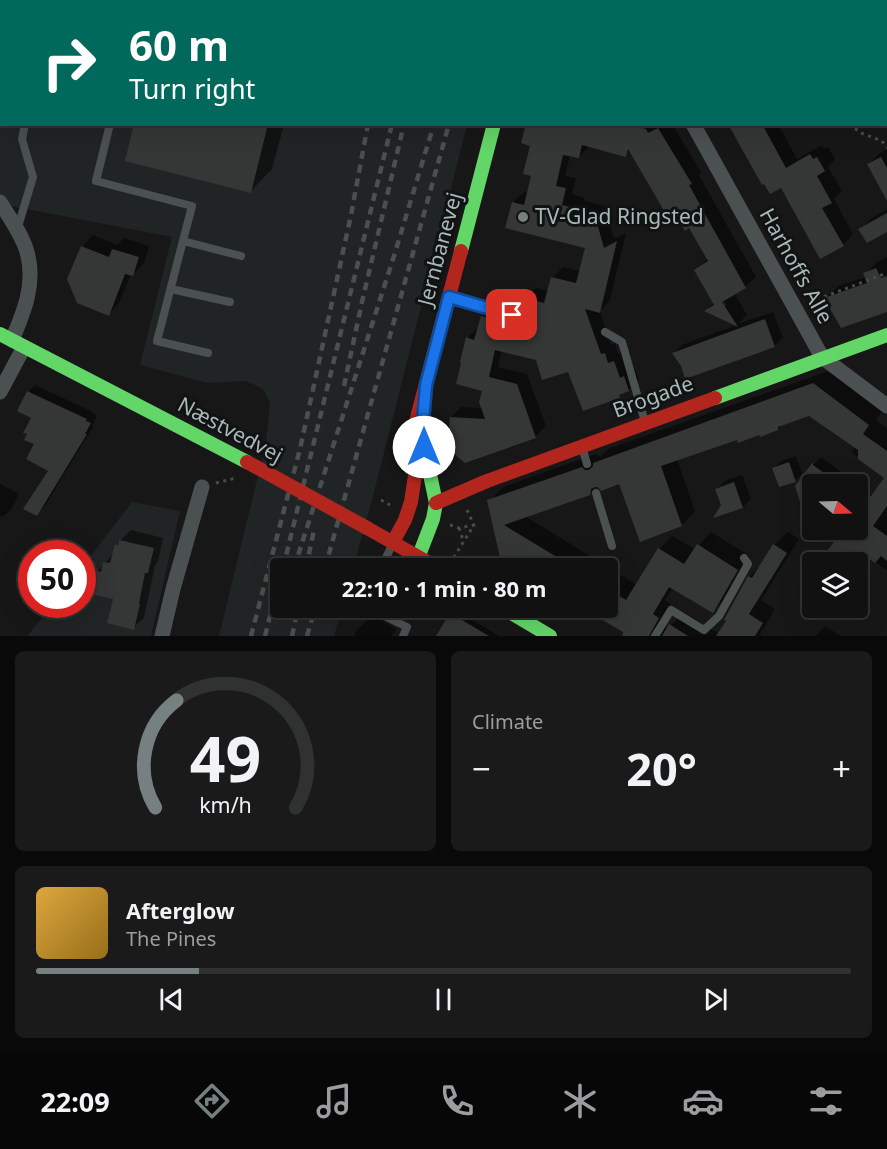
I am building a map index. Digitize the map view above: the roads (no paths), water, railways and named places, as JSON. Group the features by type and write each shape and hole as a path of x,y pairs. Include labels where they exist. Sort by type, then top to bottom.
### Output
{"main road":[{"name":"Jernbanevej","path":"393,542 409,511 413,494 416,456 415,425 493,126"},
{"name":"Brogade","path":"436,503 487,481 645,422 887,335"},
{"name":"Næstvedvej","path":"12,340 247,462 393,542 413,558"},
{"name":"Jernbanevej","path":"418,558 433,519 436,503 424,447 423,421 426,385"},
{"path":"519,618 549,636"}],"street":[{"name":"Harhoffs Alle","path":"694,126 822,357 887,406"},
{"path":"0,202 27,252 30,283 24,312 12,340 0,392"},
{"path":"162,636 202,487"}],"lane":[{"path":"17,230 33,177 22,139 25,126"},
{"path":"110,126 96,181 192,206 158,341 208,353"},
{"path":"183,241 241,256"},
{"path":"171,289 230,302"},
{"path":"449,297 512,315"},
{"path":"605,332 622,342 645,422"},
{"path":"582,446 588,464"},
{"path":"596,493 612,546"},
{"path":"386,558 393,542"},
{"path":"655,636 671,610 704,630 719,616 748,564 744,558"},
{"path":"392,618 407,627 403,636"}],"railway":[{"path":"251,636 300,449 351,215 368,126"},
{"path":"285,558 392,126"},
{"path":"344,386 404,126"},
{"path":"297,558 433,126"},
{"path":"328,558 448,126"},
{"path":"308,558 314,530"},
{"path":"265,636 270,616"},
{"path":"292,636 296,618"},
{"path":"307,636 312,618"}],"place":[{"name":"TV-Glad Ringsted","path":"523,217"}]}
